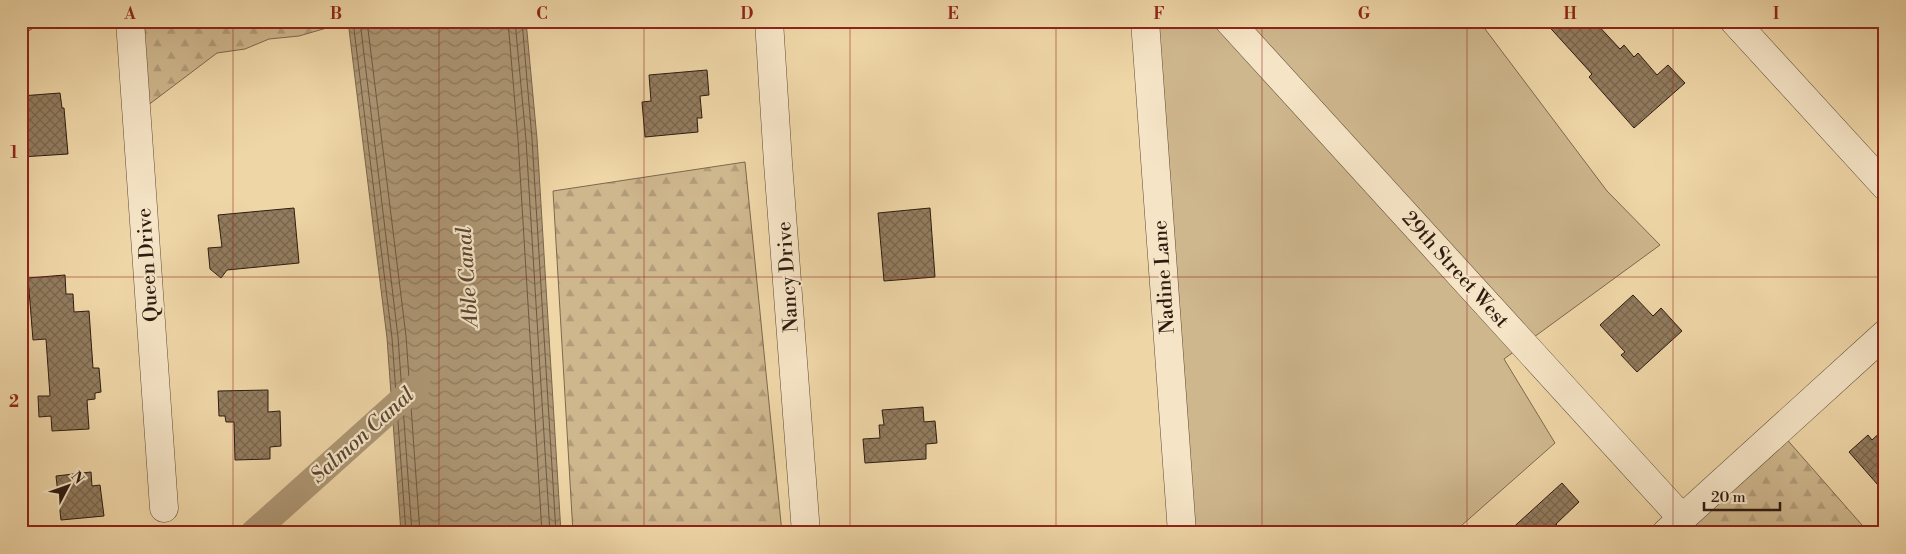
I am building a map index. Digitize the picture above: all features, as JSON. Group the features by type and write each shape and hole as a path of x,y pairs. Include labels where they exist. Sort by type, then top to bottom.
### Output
{"street":[{"name":"Queen Drive","path":"130,21 164,508"},
{"name":"Nancy Drive","path":"769,21 806,533"},
{"name":"Nadine Lane","path":"1145,21 1182,533"},
{"name":"29th Street West","path":"1229,21 1674,525"},
{"path":"1734,21 1885,186"},
{"path":"1674,525 1885,334"}],"green space":[{"path":"21,21 44,21 21,36"},
{"path":"119,21 336,21 337,25 299,36 269,39 245,49 217,53 135,115"},
{"path":"1148,21 1479,21 1607,191 1660,245 1504,359 1555,443 1453,533 1193,533"},
{"path":"745,162 782,533 573,533 553,191"},
{"path":"1776,427 1869,533 1675,533"}],"water":[{"name":"Able Canal","path":"348,21 526,21 537,139 561,533 401,533 387,338"}],"building":[{"path":"1544,21 1594,21 1620,49 1624,45 1634,57 1638,53 1657,75 1668,65 1685,83 1634,128 1589,77 1592,74"},
{"path":"707,70 709,95 700,96 702,118 697,118 698,132 645,137 642,102 651,101 649,75"},
{"path":"60,93 62,108 64,108 68,154 21,157 21,96"},
{"path":"294,208 299,263 227,270 221,278 210,269 208,248 222,247 218,215"},
{"path":"930,208 935,277 884,281 878,213"},
{"path":"65,275 66,294 73,294 74,312 89,311 93,368 99,368 101,392 95,393 95,399 87,400 89,429 52,431 51,416 39,417 38,396 50,396 46,339 33,340 28,278"},
{"path":"1633,295 1653,316 1661,308 1682,331 1637,372 1621,355 1625,352 1600,325"},
{"path":"268,390 268,412 280,411 281,446 270,447 270,459 235,460 234,422 226,422 225,416 219,416 218,391"},
{"path":"923,407 924,422 935,421 937,443 926,444 926,459 865,463 863,439 880,438 879,425 884,425 882,410"},
{"path":"1885,428 1885,493 1849,452 1868,435 1872,440"},
{"path":"91,472 92,486 100,485 104,516 61,520 56,476"},
{"path":"1562,483 1579,502 1556,524 1564,533 1507,533"}],"waterway":[{"name":"Salmon Canal","path":"253,533 418,385"}]}
